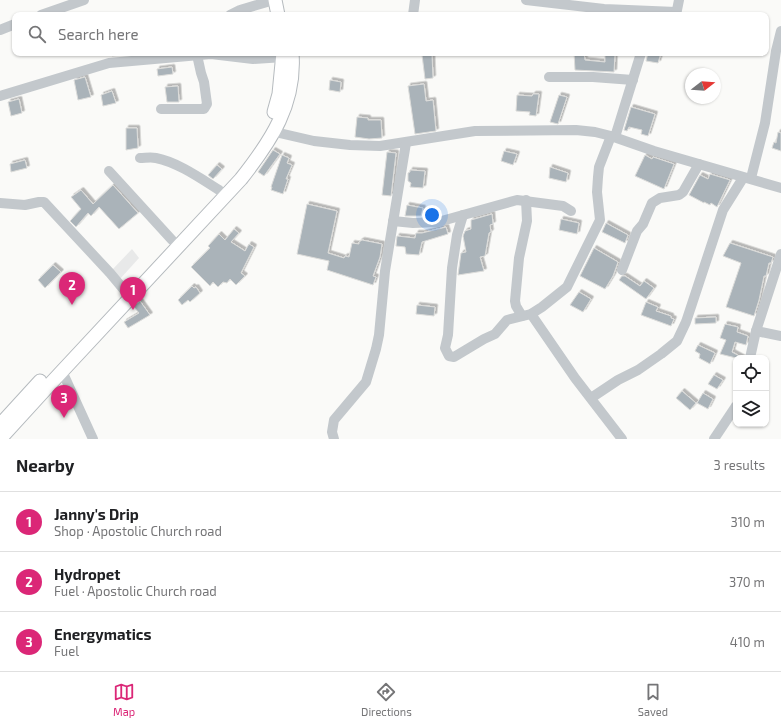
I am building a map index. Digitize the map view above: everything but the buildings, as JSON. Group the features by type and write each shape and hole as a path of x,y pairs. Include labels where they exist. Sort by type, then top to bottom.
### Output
{"main road":[{"path":"274,0 277,12"},
{"path":"284,0 286,12"},
{"path":"0,425 254,151 266,131 277,105 286,56"},
{"path":"0,439 241,179 259,156 275,132 289,96 292,76 287,56"}],"street":[{"path":"50,12 84,0"},
{"path":"236,12 274,0"},
{"path":"414,12 416,0"},
{"path":"526,0 604,9 647,12"},
{"path":"676,12 679,0"},
{"path":"0,30 12,25"},
{"path":"591,398 618,380 638,370 677,342 686,322 722,210 747,178 765,123 774,51 781,31"},
{"path":"0,96 109,63 186,56"},
{"path":"161,109 204,109 206,107 207,104 204,82 197,56"},
{"path":"228,56 253,59 273,56"},
{"path":"463,215 452,268 448,335 445,348 449,356 454,357 495,334 507,320 526,315 542,307 567,287 600,220 597,192 599,167 613,137 640,56"},
{"path":"549,77 593,77 633,80"},
{"path":"275,132 314,141 350,145 380,146 475,131 576,130 595,132 654,152 781,188"},
{"path":"334,439 332,432 334,420 366,382 376,349 379,336 385,271 406,143"},
{"path":"140,158 156,158 169,163 193,174 219,190"},
{"path":"622,270 637,231 644,224 652,203 660,198 679,195 699,164"},
{"path":"109,171 172,240"},
{"path":"393,221 438,222 517,200 563,206 571,211"},
{"path":"526,200 527,221 519,258 515,301 516,306 526,315 622,439"},
{"path":"0,203 25,205 44,202 125,291"},
{"path":"751,355 756,331 781,254"},
{"path":"756,331 781,336"},
{"path":"62,371 93,439"},
{"path":"714,439 733,410"}],"shaded area":[{"path":"132,249 139,258 120,279 112,270"}],"place":[{"name":"Hydropet","path":"72,305"},
{"name":"Janny's Drip","path":"133,310"},
{"name":"Energymatics","path":"64,418"}]}
